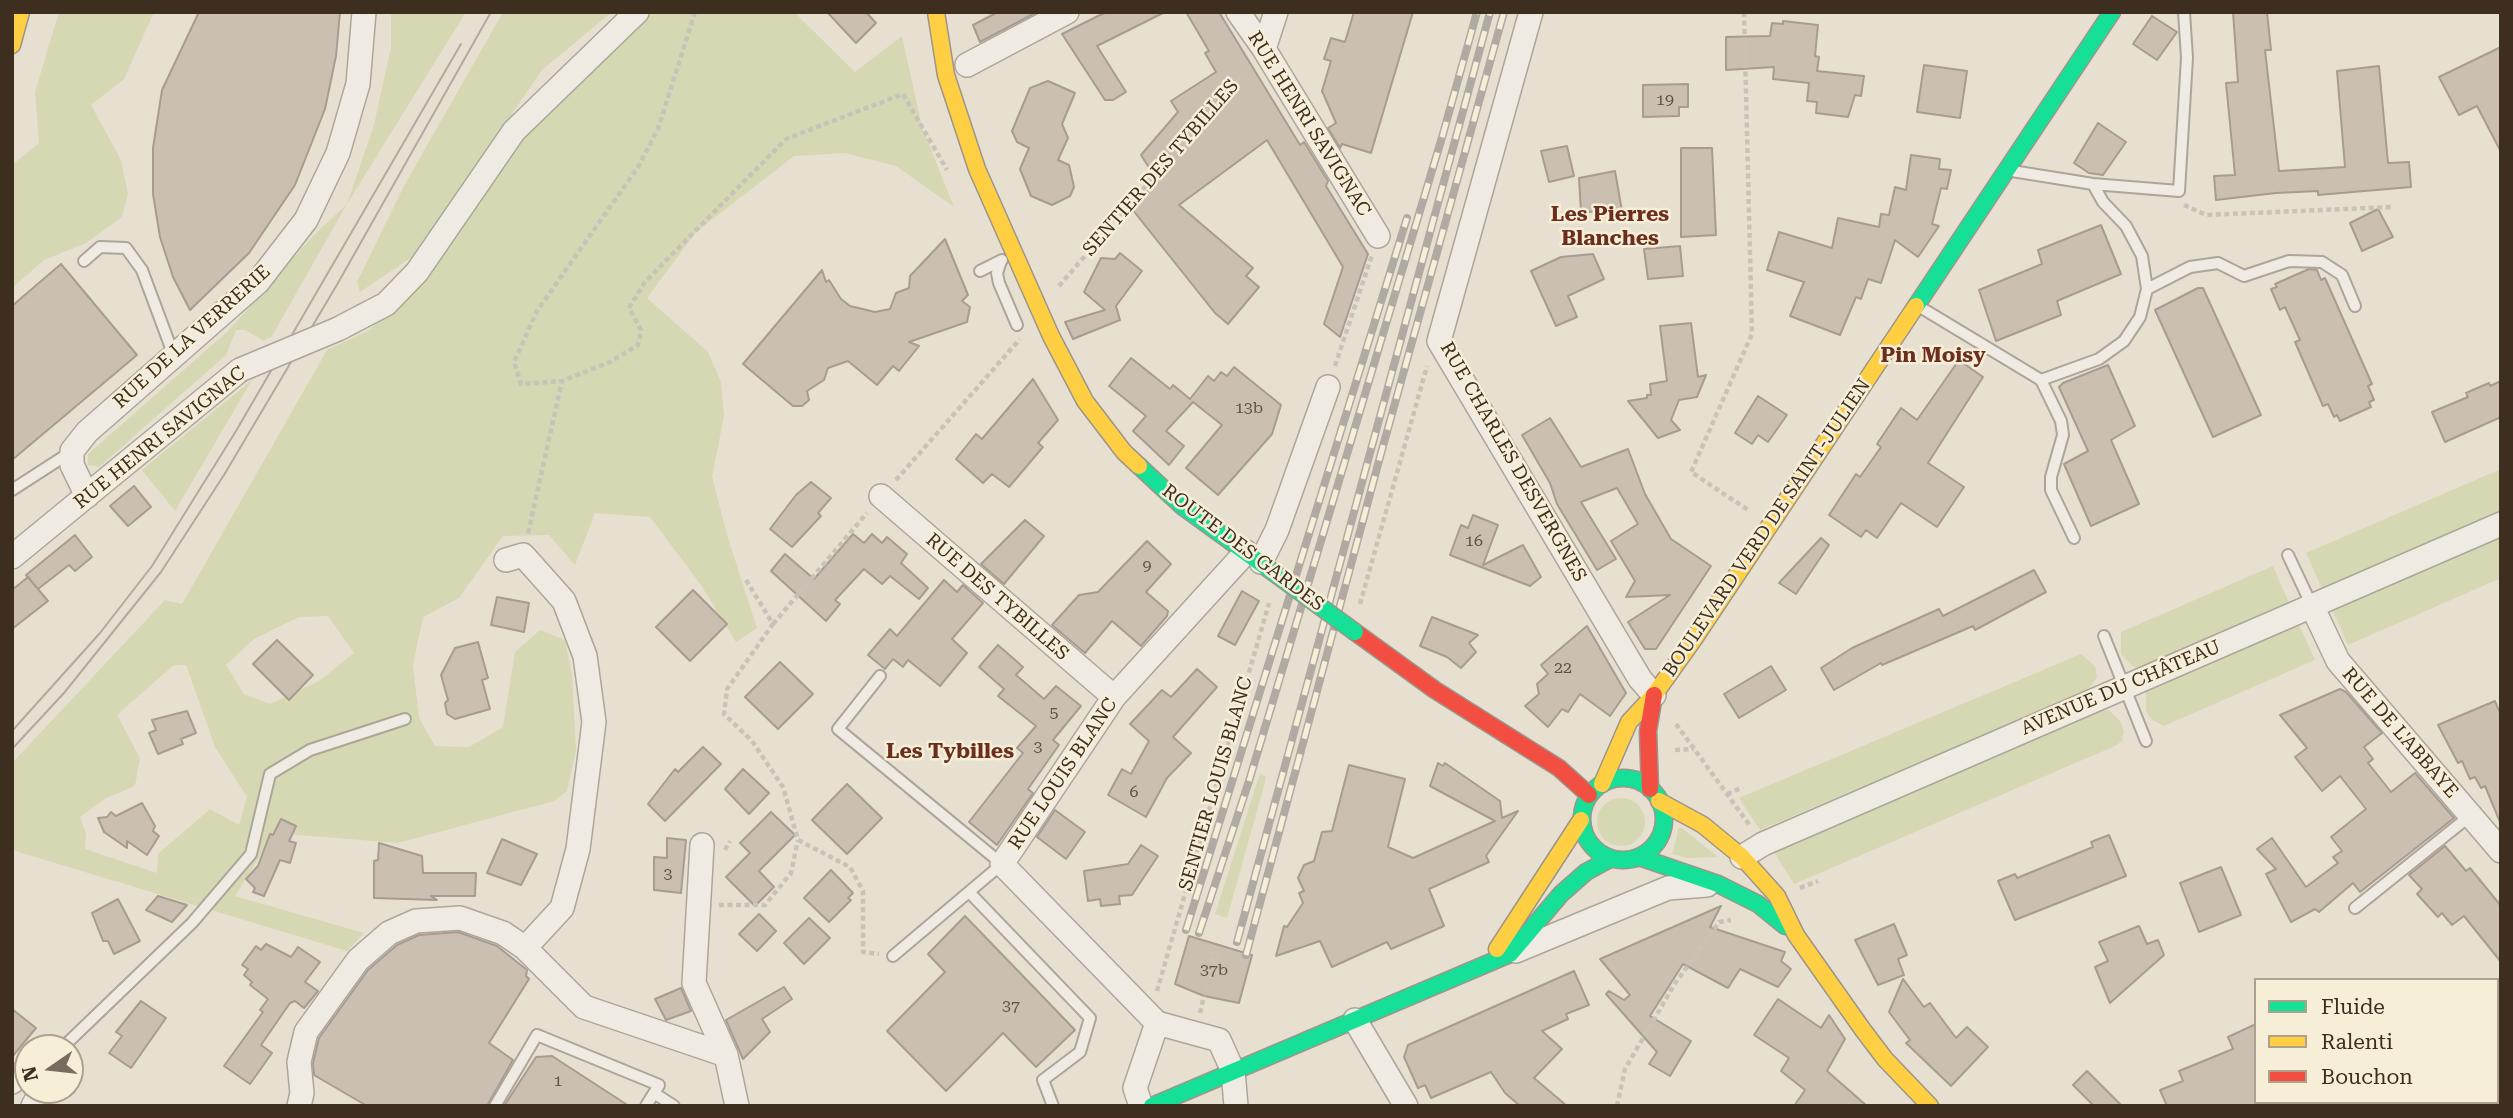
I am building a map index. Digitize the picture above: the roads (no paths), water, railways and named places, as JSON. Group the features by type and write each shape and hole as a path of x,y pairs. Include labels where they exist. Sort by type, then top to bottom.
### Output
{"main road":[{"path":"12,45 21,12"},
{"name":"ROUTE DES GARDES","path":"936,12 946,75 1007,258 1085,401 1124,452 1182,506 1435,690 1559,768 1589,795"},
{"name":"BOULEVARD VERD DE SAINT-JULIEN","path":"1602,784 1629,722 1654,695 2112,12"},
{"name":"BOULEVARD VERD DE SAINT-JULIEN","path":"1654,695 1648,731 1655,795"},
{"path":"1487,965 1540,879 1581,820 1589,795 1602,784 1618,778 1635,780 1703,825 1726,867 1758,904 1796,935"},
{"path":"1639,858 1653,848 1661,834 1664,817 1655,795"},
{"path":"1581,820 1585,836 1595,850 1610,859 1625,861 1639,858 1726,867 1777,896 1796,935 1885,1059 1930,1106"},
{"path":"1152,1106 1510,954 1531,933 1561,894 1586,872 1610,859"}],"street":[{"name":"RUE DE LA VERRERIE","path":"72,451 87,432 258,282 306,220 338,153 358,84 364,12"},
{"name":"RUE HENRI SAVIGNAC","path":"12,557 240,370 338,329 386,304 416,272 514,131 637,12"},
{"path":"967,65 1067,12"},
{"name":"RUE HENRI SAVIGNAC","path":"1238,12 1265,49 1378,236"},
{"path":"1265,49 1276,12"},
{"name":"RUE CHARLES DESVERGNES","path":"1531,12 1439,341 1640,679 1654,695"},
{"name":"RUE LOUIS BLANC","path":"1157,1023 1002,864 1114,697 1262,563 1328,387"},
{"path":"72,451 72,465 87,496"},
{"name":"RUE DES TYBILLES","path":"881,496 1114,697"},
{"name":"AVENUE DU CHÂTEAU","path":"1726,867 1763,844 2501,524"},
{"path":"514,558 564,601 585,656 594,722 578,849 562,908 525,948"},
{"name":"RUE DE L'ABBAYE","path":"2312,606 2337,661 2501,851"},
{"path":"702,845 694,983 726,1055 737,1106"},
{"path":"1510,954 1668,888 1726,867"},
{"path":"299,1106 302,1093 299,1062 306,1032 359,960 389,933 416,921 460,918 503,933 525,948 584,1007 726,1055"},
{"path":"1355,1020 1406,1106"},
{"path":"1141,1106 1135,1088 1157,1023 1219,1040 1233,1071 1236,1106"}],"lane":[{"path":"2006,170 2093,184 2179,191 2187,58 2184,12"},
{"path":"2041,380 2099,359 2124,341 2140,317 2147,289 2142,256 2126,226 2103,202 2093,184"},
{"path":"84,261 100,247 126,248 142,270 174,355"},
{"path":"980,271 1007,258"},
{"path":"1007,258 997,273 1017,326"},
{"path":"2147,289 2190,267 2218,263 2244,276 2289,261 2322,262 2342,275 2355,306"},
{"path":"1917,306 2041,380 2061,421 2063,435 2051,489 2074,538"},
{"path":"12,490 72,451"},
{"path":"2288,555 2312,606"},
{"path":"2104,636 2146,741"},
{"path":"880,676 838,729 1002,864 893,956"},
{"path":"77,1034 192,923 251,854 270,774 310,750 405,719"},
{"path":"2355,908 2471,815"},
{"path":"970,892 1090,1018 1080,1052 1043,1080 1053,1106"},
{"path":"495,1106 537,1035 659,1085 646,1106"},
{"path":"654,1093 674,1106"}],"tram line":[{"path":"12,749 64,693 161,572 224,475 338,283 491,12"},
{"path":"12,731 100,633 152,566 236,431 461,44"}],"railway":[{"path":"1199,933 1249,781 1477,12"},
{"path":"1237,942 1490,12"},
{"path":"1246,955 1380,457 1504,12"},
{"path":"1186,930 1407,218"}],"district":[{"name":"Les Pierres Blanches","path":"1610,227"},
{"name":"Pin Moisy","path":"1933,356"},
{"name":"Les Tybilles","path":"950,752"}]}
